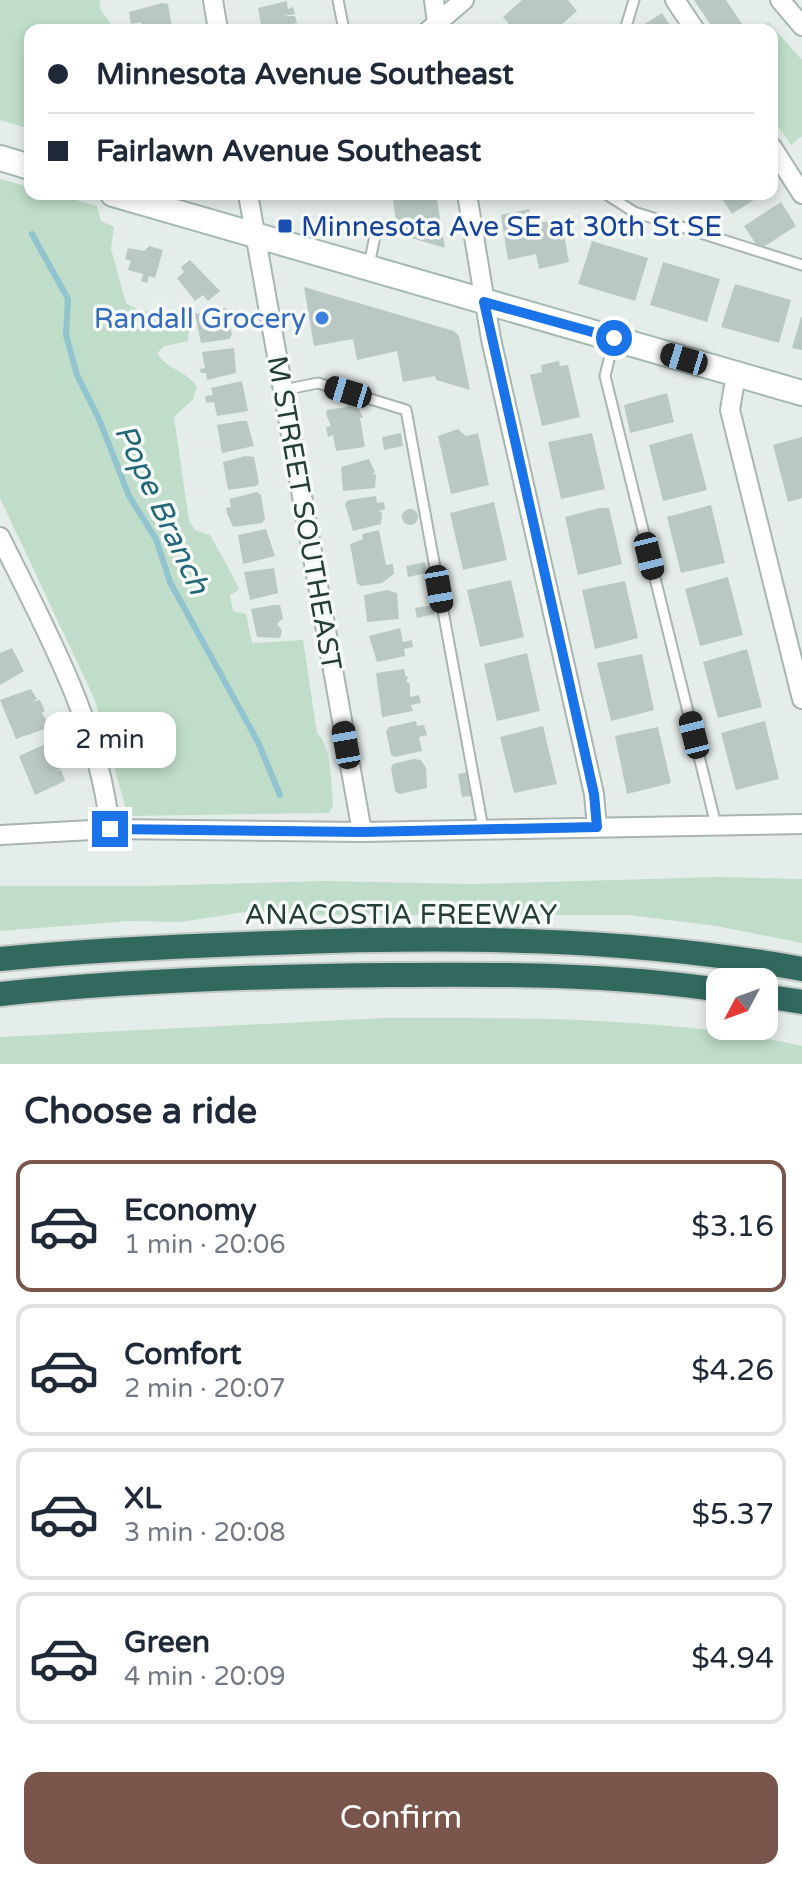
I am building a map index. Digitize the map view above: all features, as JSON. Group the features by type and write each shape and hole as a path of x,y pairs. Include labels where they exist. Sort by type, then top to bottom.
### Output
{"highway":[{"name":"ANACOSTIA FREEWAY","path":"0,959 97,949 370,939 642,947 802,969"},
{"path":"0,994 257,976 460,974 600,979 706,989"},
{"path":"778,998 802,1002"}],"main road":[{"path":"0,158 24,165"},
{"path":"133,200 802,393"}],"street":[{"path":"213,0 217,24"},
{"path":"434,0 435,24"},
{"path":"439,24 464,0"},
{"path":"675,0 691,24"},
{"path":"780,0 802,26"},
{"path":"778,156 802,194"},
{"name":"M STREET SOUTHEAST","path":"249,200 362,832"},
{"path":"471,200 484,302 594,794 597,827"},
{"path":"736,374 730,410 802,699"},
{"path":"0,537 79,705 99,769 110,829"},
{"path":"0,835 110,829 362,832 802,824"}],"lane":[{"path":"338,0 343,24"},
{"path":"627,24 634,0"},
{"path":"615,200 634,212 802,265"},
{"path":"368,268 377,226"},
{"path":"614,338 605,376 716,825"},
{"path":"282,390 318,383 406,410 483,828"}],"green space":[{"path":"0,0 100,0 100,8 110,24 24,24 24,127 0,120"},
{"path":"778,33 802,60 802,136 791,145 778,126"},
{"path":"0,179 24,185 24,200 76,200 97,206 101,221 114,227 111,249 126,303 140,311 191,311 188,341 165,346 157,353 197,387 193,399 174,417 189,521 195,530 210,535 235,580 239,590 230,595 233,611 246,614 252,643 303,640 317,733 326,747 330,766 333,806 329,813 128,816 95,700 0,498"},
{"path":"719,877 802,879 802,943 717,926 628,915 303,915 245,912 181,922 130,921 0,931 0,886 325,881 472,884"},
{"path":"383,1018 594,1021 706,1030 706,1040 771,1040 802,1046 802,1064 0,1064 0,1037"}],"building":[{"path":"522,0 568,0 577,11 562,24 509,24 503,17"},
{"path":"694,0 726,0 742,24 710,24"},
{"path":"287,1 288,9 293,7 295,14 284,16 295,16 297,23 261,24 258,8"},
{"path":"168,4 171,24 131,24 129,12"},
{"path":"662,13 669,24 645,24"},
{"path":"393,200 437,200 445,248 398,234"},
{"path":"723,200 754,200 732,214"},
{"path":"781,202 796,226 765,246 756,244 744,226"},
{"path":"529,209 533,224 561,219 569,262 539,269 536,254 508,260 501,215"},
{"path":"592,241 648,258 635,301 578,284"},
{"path":"149,246 163,250 155,278 149,276 147,283 141,281 143,274 128,270 131,261 125,259 128,248 144,251"},
{"path":"190,260 220,291 208,301 203,295 195,301 177,278 184,272 181,267"},
{"path":"663,262 720,279 707,322 650,305"},
{"path":"735,284 791,300 779,343 721,327"},
{"path":"304,287 454,331 459,336 470,390 436,380 435,376 403,382 397,351 357,360 353,339 314,346"},
{"path":"226,308 232,335 229,339 201,343 195,314"},
{"path":"802,317 802,350 792,348"},
{"path":"234,348 236,373 207,380 206,373 201,373 200,369 205,368 202,352"},
{"path":"559,361 560,366 568,365 580,417 542,426 530,375 542,372 541,365"},
{"path":"242,381 248,411 217,416 214,402 206,403 205,396 213,395 211,388"},
{"path":"667,393 674,422 630,433 624,405"},
{"path":"355,400 363,418 360,418 365,447 336,451 333,435 328,437 326,427 331,426 327,410 347,407 348,401"},
{"path":"247,421 254,446 222,453 217,425"},
{"path":"458,429 466,436 478,433 489,485 451,494 438,436"},
{"path":"401,433 403,446 384,450 382,437"},
{"path":"592,433 605,489 561,499 548,442"},
{"path":"692,433 707,490 663,501 649,445"},
{"path":"802,437 802,498 788,502 773,445"},
{"path":"245,456 254,457 259,483 228,490 223,462"},
{"path":"369,459 375,472 372,475 376,474 375,488 343,491 341,467"},
{"path":"257,492 261,495 265,519 262,523 233,527 226,508 231,507 229,499"},
{"path":"376,496 377,503 384,502 385,509 378,511 382,512 381,524 353,531 345,504 348,500"},
{"path":"494,502 507,560 463,570 450,513"},
{"path":"711,505 725,563 681,573 667,517"},
{"path":"609,508 622,564 578,575 565,517"},
{"path":"410,509 418,517 410,525 402,517"},
{"path":"266,529 275,556 243,564 238,535"},
{"path":"379,530 386,565 393,564 394,574 382,583 361,586 357,583 350,544 363,539 362,534"},
{"path":"425,562 427,573 408,577 406,566"},
{"path":"274,568 278,593 250,600 244,572"},
{"path":"728,577 743,635 700,646 685,589"},
{"path":"511,580 524,637 480,647 467,590"},
{"path":"625,581 638,638 595,649 582,590"},
{"path":"387,590 397,593 399,619 367,622 364,595"},
{"path":"280,605 283,618 277,624 282,630 280,638 257,637 251,609"},
{"path":"433,605 435,614 417,618 415,608"},
{"path":"400,628 403,642 412,640 413,647 404,649 405,656 377,662 369,636"},
{"path":"12,648 24,671 0,685 0,653"},
{"path":"747,649 762,707 718,718 703,662"},
{"path":"527,653 540,711 497,721 484,664"},
{"path":"642,654 654,710 611,721 597,663"},
{"path":"404,669 406,677 409,676 406,681 410,684 410,697 419,695 421,703 411,705 413,711 382,717 376,673"},
{"path":"31,689 37,699 31,702 40,700 45,711 42,713 50,727 16,739 0,700"},
{"path":"416,721 417,726 424,725 427,735 419,737 422,751 395,757 391,755 386,731 389,727"},
{"path":"765,721 779,779 736,790 721,733"},
{"path":"543,726 557,784 514,793 500,737"},
{"path":"658,727 671,783 627,794 615,736"},
{"path":"52,741 58,755 49,758 55,757 60,769 54,771 61,770 65,781 35,795 19,756"},
{"path":"421,760 426,768 427,788 399,794 395,791 391,768 393,764"},
{"path":"467,772 472,796 462,797 458,774"}],"waterway":[{"name":"Pope Branch","path":"32,234 68,299 66,335 77,375 99,419 129,496 156,539 170,582 258,742 280,795"}],"place":[{"name":"Minnesota Ave SE at 30th St SE","path":"285,226"},
{"name":"Randall Grocery","path":"322,318"}],"route":[{"path":"110,829 362,832 597,827 597,807 484,302 614,338"}]}
